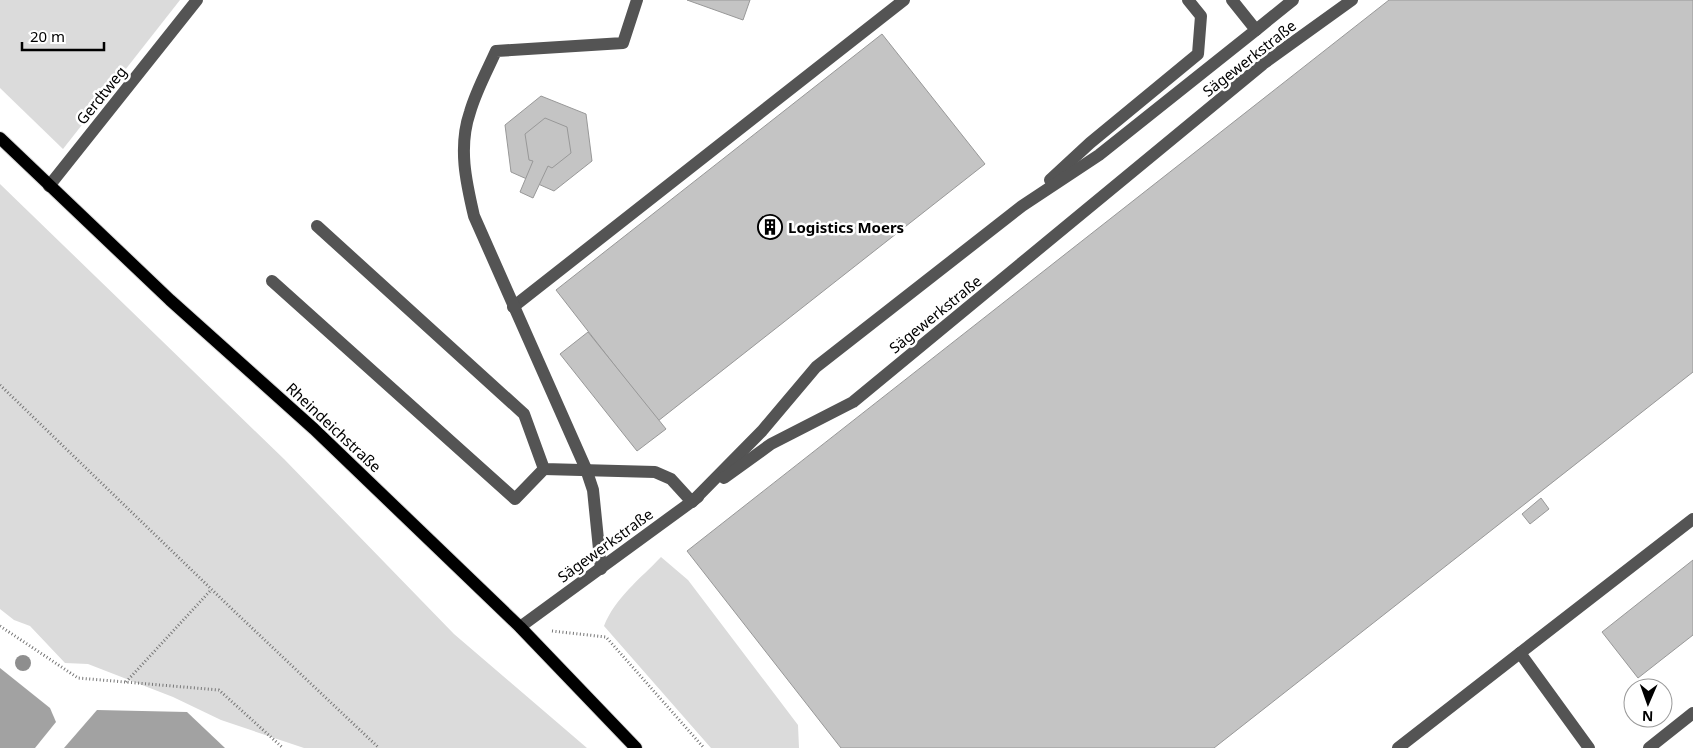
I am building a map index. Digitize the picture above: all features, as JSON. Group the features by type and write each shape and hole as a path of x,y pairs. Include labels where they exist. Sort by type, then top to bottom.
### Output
{"main road":[{"name":"Rheindeichstraße","path":"0,138 48,186 170,300 314,429 520,627 636,748"}],"street":[{"name":"Gerdtweg","path":"48,186 197,0"},
{"path":"601,569 592,490 586,469 474,216 466,181 464,146 469,113 496,51 623,43 637,0"},
{"path":"514,307 904,0"},
{"path":"1022,206 1090,143 1198,54 1201,16 1188,0"},
{"path":"1232,0 1256,30"},
{"path":"272,281 515,499 544,468 655,472 671,479 692,502 762,431 816,367 1022,206 1098,155 1293,0"},
{"name":"Sägewerkstraße","path":"520,627 771,444 853,402 1264,64 1352,0"},
{"path":"317,226 524,414 544,468"},
{"path":"1398,748 1693,518"},
{"path":"1520,653 1589,748"},
{"path":"1649,748 1693,713"}],"path":[{"path":"0,385 211,590 379,748"},
{"path":"126,682 211,590"},
{"path":"0,626 78,678 219,690 283,748"},
{"path":"520,627 606,637 704,748"}],"shaded area":[{"path":"0,0 180,0 63,149 0,88"},
{"path":"0,184 284,459 454,634 587,748 304,748 221,720 173,697 88,664 65,663 30,626 14,620 0,609"},
{"path":"661,557 688,580 798,725 799,748 711,748 604,626 621,598"},
{"path":"0,668 50,708 56,722 35,748 0,748"},
{"path":"97,710 187,712 225,748 64,748"}],"building":[{"path":"687,0 750,0 743,20"},
{"path":"1389,0 1693,0 1693,372 1214,748 841,748 687,551"},
{"name":"Logistics Moers","path":"882,34 985,164 658,421 556,290"},
{"path":"541,96 586,114 592,161 554,191 511,172 505,125"},
{"path":"545,118 567,127 571,153 552,168 548,166 533,198 520,192 533,161 529,160 525,134"},
{"path":"588,332 666,429 637,451 560,354"},
{"path":"1541,498 1549,509 1530,524 1522,514"},
{"path":"1693,560 1693,635 1638,678 1602,632"}],"place":[{"name":"Logistics Moers","path":"770,227"}]}
